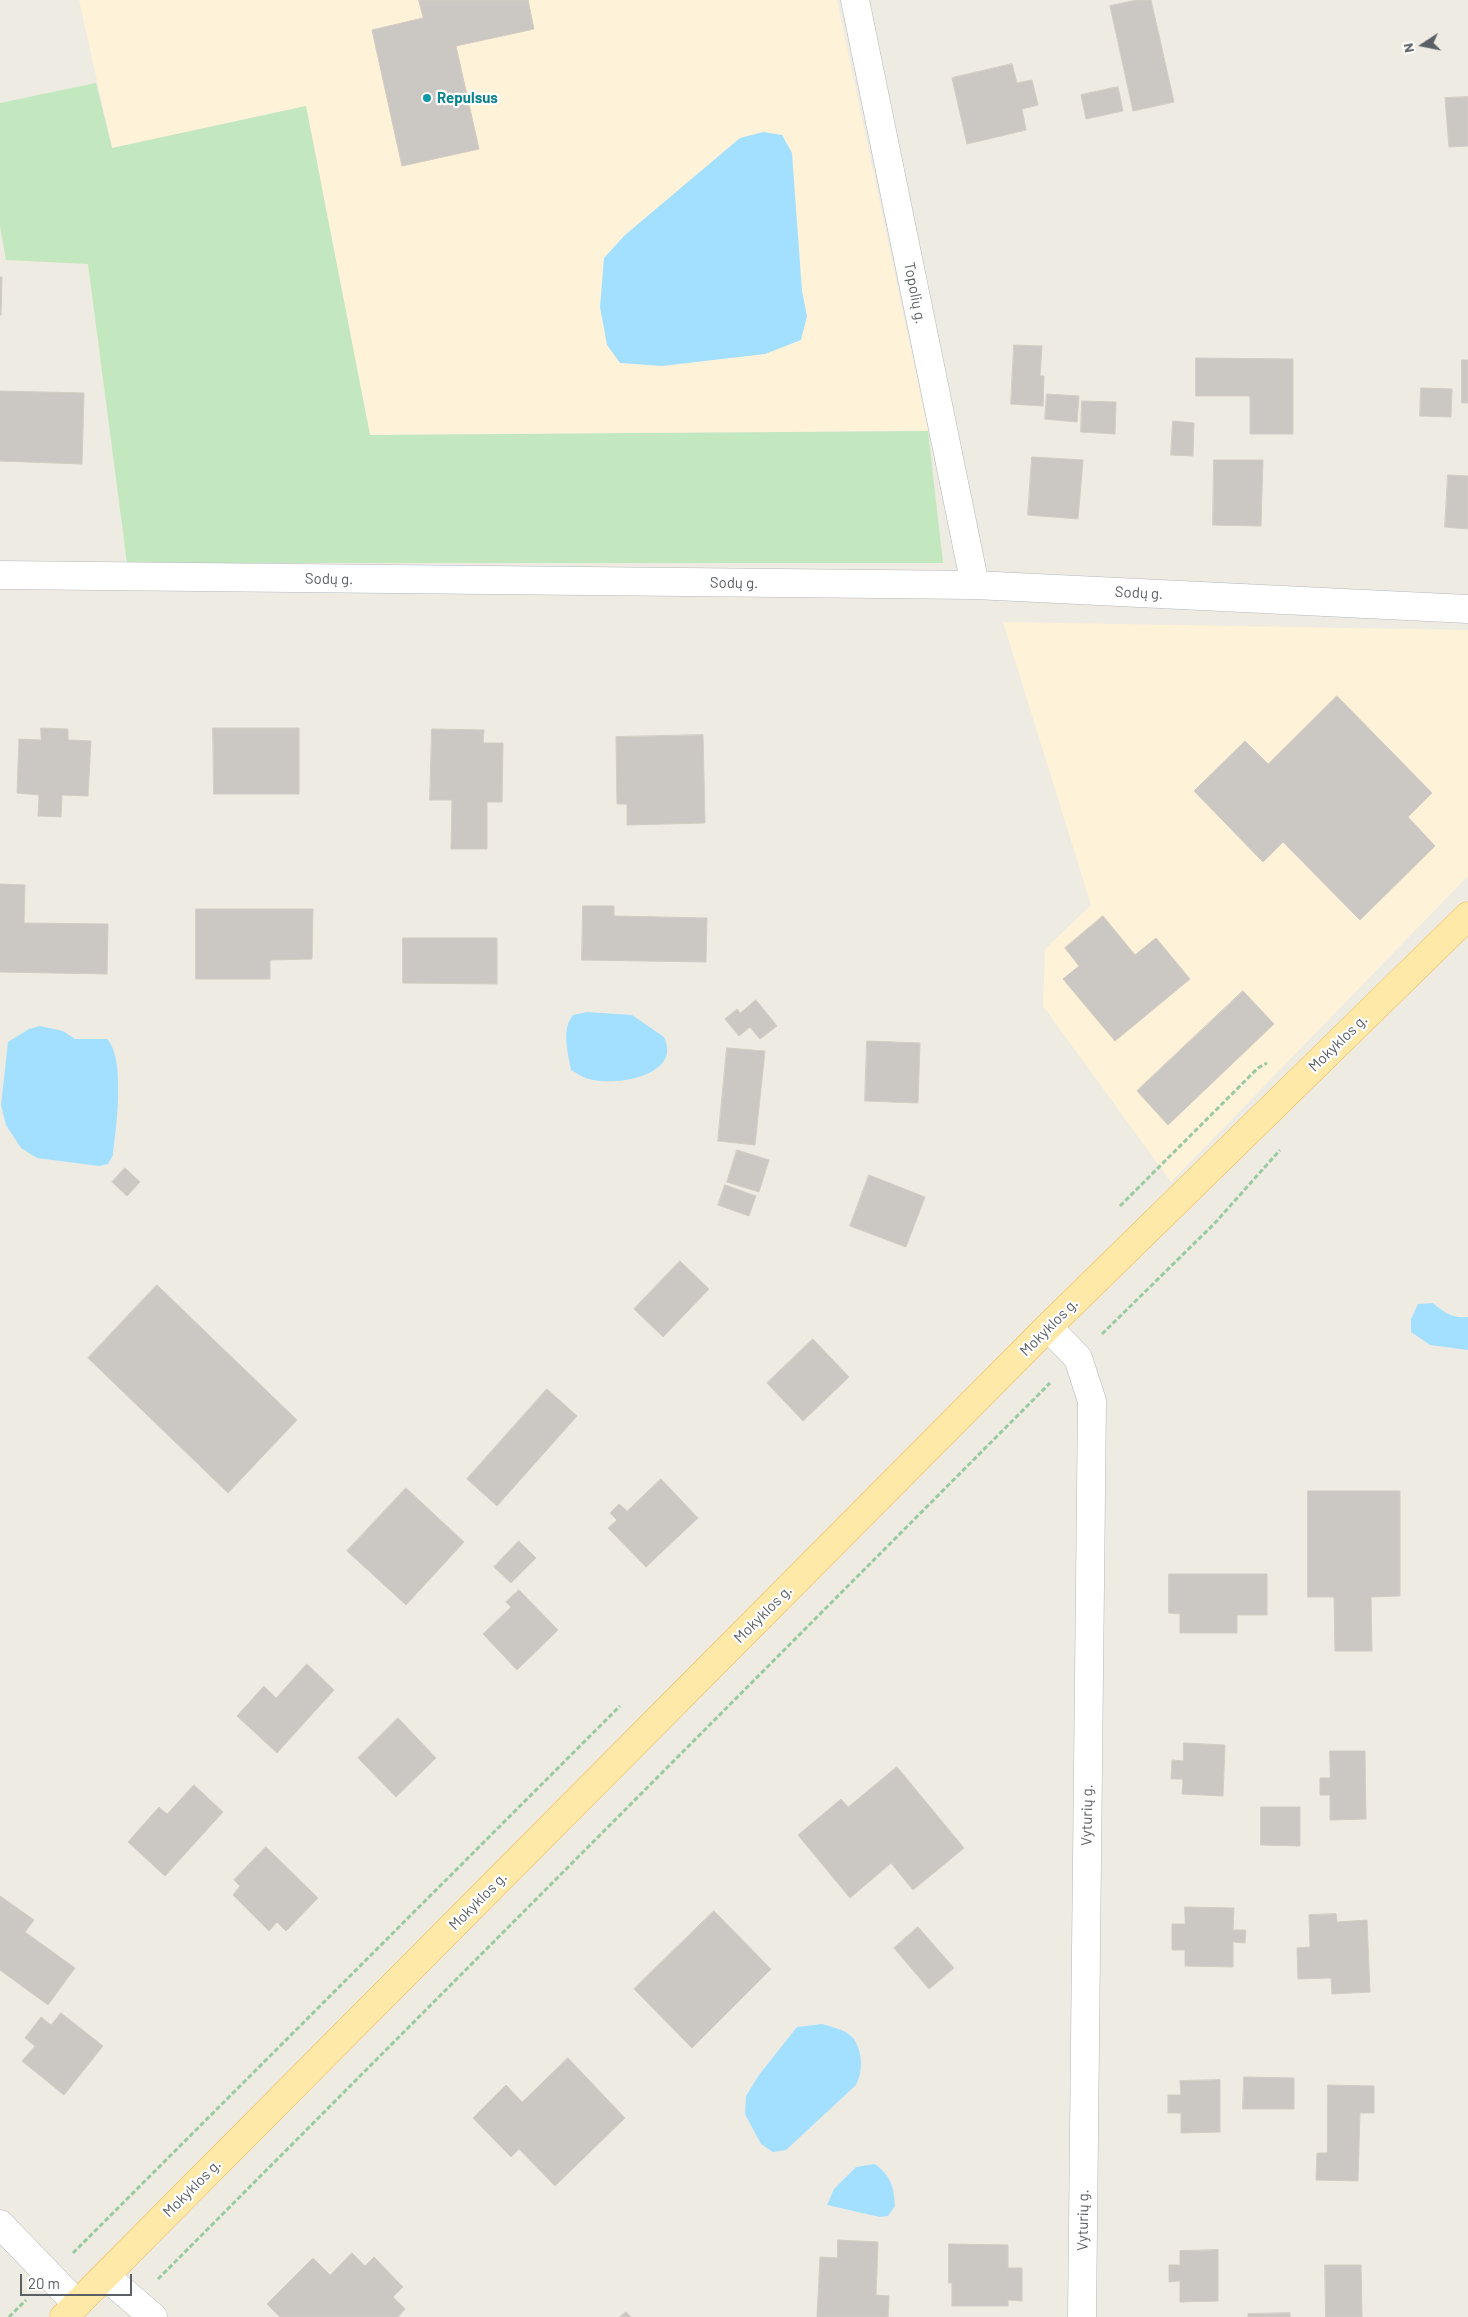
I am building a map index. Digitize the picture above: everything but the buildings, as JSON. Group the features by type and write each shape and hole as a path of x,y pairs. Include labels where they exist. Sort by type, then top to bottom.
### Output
{"main road":[{"name":"Mokyklos g.","path":"70,2310 1048,1327 1468,916"}],"street":[{"name":"Topolių g.","path":"855,0 975,585"},
{"name":"Sodų g.","path":"0,575 975,585 1468,609"},
{"name":"Vyturių g.","path":"1048,1327 1078,1358 1092,1401 1082,2317"},
{"path":"0,2224 70,2310"},
{"path":"105,2276 144,2309"}],"path":[{"path":"144,2309 1026,1406 1078,1358 1214,1224 1285,1144"}],"shaded area":[{"path":"79,0 837,0 928,431 370,435 306,106 112,148"},
{"path":"1003,622 1468,630 1468,876 1171,1182 1043,1006 1045,949 1091,905"}],"green space":[{"path":"96,83 112,148 306,106 370,435 928,431 943,563 127,563 88,264 6,260 0,226 0,103"}],"water":[{"path":"763,132 782,135 792,153 802,291 807,316 801,340 765,354 662,366 620,363 607,345 600,307 604,258 625,235 740,138"},
{"path":"587,1012 632,1015 664,1037 667,1048 665,1059 651,1072 630,1079 598,1081 582,1077 571,1070 566,1034 569,1021 573,1015"},
{"path":"40,1026 63,1031 75,1039 107,1039 113,1049 118,1077 118,1094 113,1155 108,1164 99,1166 37,1158 21,1148 6,1125 1,1105 8,1042 29,1029"},
{"path":"1433,1303 1449,1314 1458,1317 1468,1317 1468,1350 1430,1345 1411,1332 1411,1319 1418,1304"},
{"path":"822,2024 843,2031 854,2039 860,2056 861,2068 858,2080 856,2085 786,2150 773,2152 761,2144 745,2114 746,2096 759,2075 797,2027"},
{"path":"875,2164 891,2182 894,2193 895,2206 888,2216 880,2217 827,2205 834,2189 856,2167"}],"place":[{"name":"Repulsus","path":"427,98"}]}
